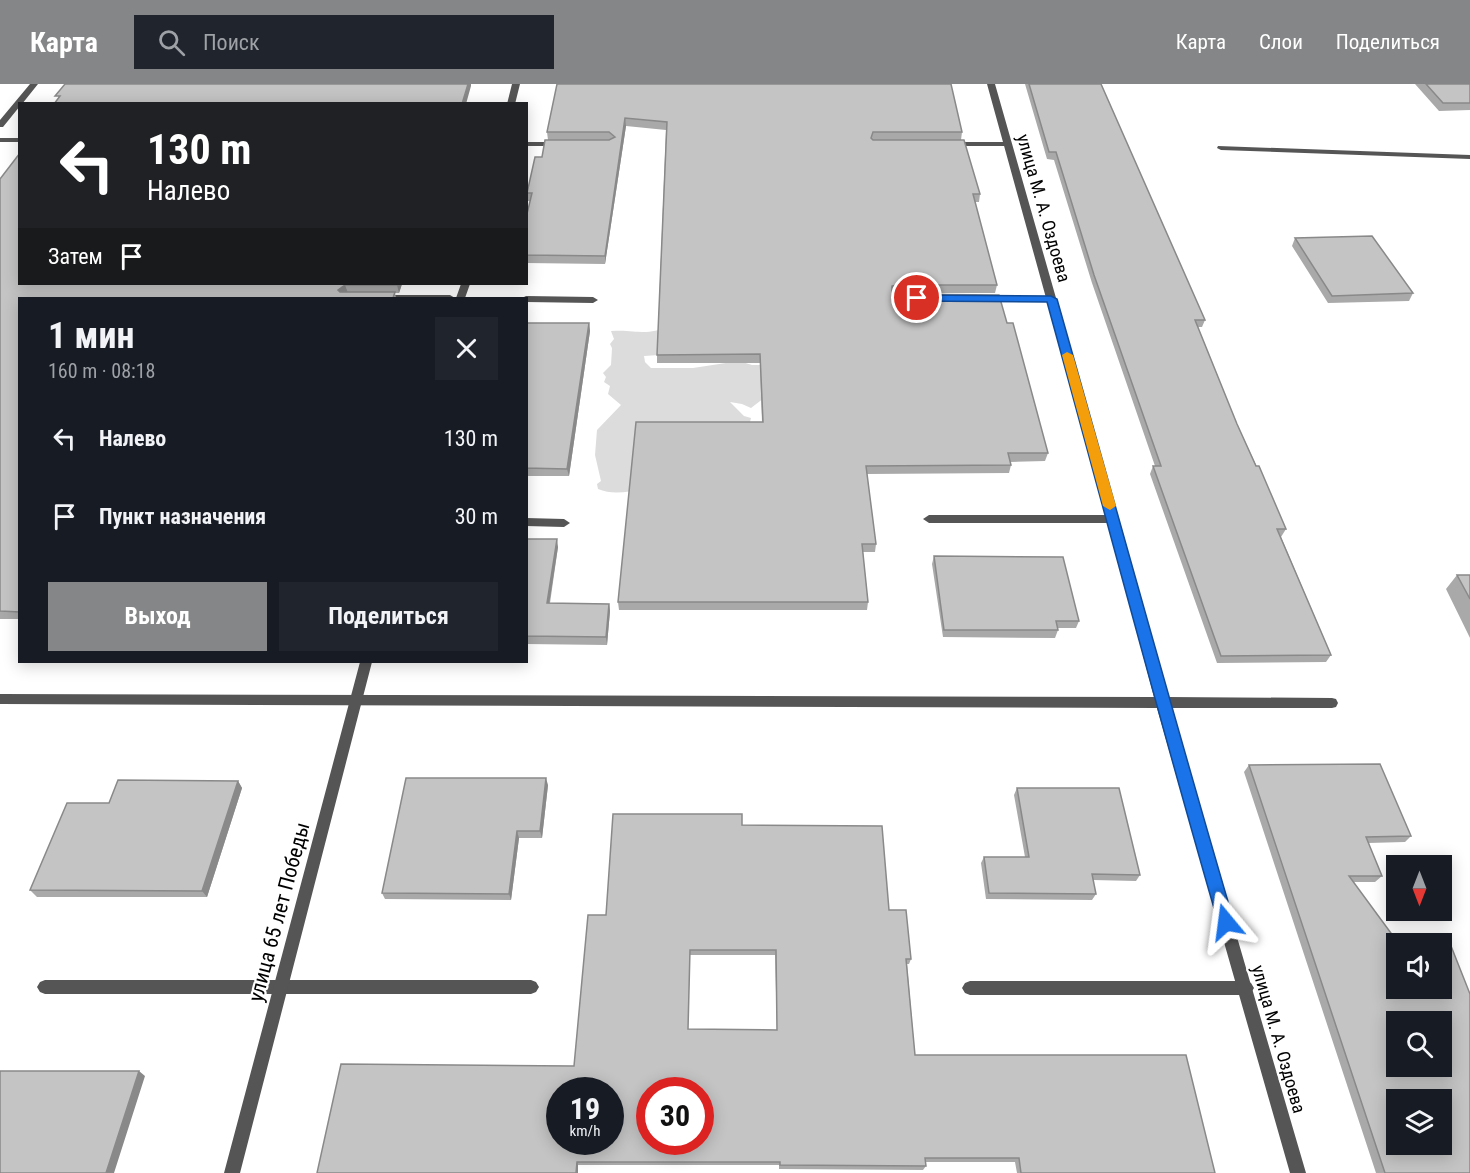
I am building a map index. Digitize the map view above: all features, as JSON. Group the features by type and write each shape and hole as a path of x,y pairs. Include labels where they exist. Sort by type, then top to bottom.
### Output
{"street":[{"path":"19,102 34,84"},
{"path":"512,102 516,84"},
{"name":"улица М. А. Оздоева","path":"991,84 1162,703 1298,1173"},
{"path":"0,125 18,103"},
{"path":"0,140 18,140"},
{"path":"528,144 562,144"},
{"path":"935,144 1007,144"},
{"path":"1221,148 1470,157"},
{"path":"528,299 593,300"},
{"path":"976,299 1051,299"},
{"path":"929,519 1113,519"},
{"path":"528,522 564,523"},
{"name":"улица 65 лет Победы","path":"232,1173 366,663"},
{"path":"0,699 1332,703"},
{"path":"45,987 531,987"},
{"path":"970,988 1246,988"}],"shaded area":[{"path":"670,326 674,354 644,356 645,362 651,368 693,368 739,361 752,365 770,365 768,395 751,408 730,402 744,416 751,418 749,426 642,489 614,492 598,489 597,484 601,481 595,455 597,430 621,405 608,394 610,386 604,382 606,377 603,373 611,365 612,348 610,344 614,339 611,331 647,332"}],"building":[{"path":"65,84 468,84 463,102 56,102 60,96 55,96"},
{"path":"557,84 951,84 962,132 873,132 871,138 873,140 964,140 980,194 973,194 997,285 897,285 892,286 892,292 894,294 999,295 1007,323 1013,323 1048,453 1008,453 1011,465 866,466 876,544 862,544 868,602 618,602 636,422 763,422 760,354 657,355 667,122 625,118 605,256 528,255 528,210 532,193 528,193 528,188 535,157 542,157 545,140 609,140 615,137 609,132 547,132"},
{"path":"1029,84 1101,84 1205,320 1195,320 1237,424 1256,466 1259,466 1286,529 1277,529 1331,655 1221,656 1153,466 1161,466 1094,275 1056,152 1049,152"},
{"path":"1426,84 1470,84 1470,103 1443,103"},
{"path":"18,156 18,285 345,285 338,290 340,292 395,292 393,297 18,297 18,612 0,611 0,179"},
{"path":"1372,236 1413,293 1332,296 1295,238"},
{"path":"528,323 589,323 567,469 528,468"},
{"path":"528,539 557,539 547,603 609,604 606,637 528,636"},
{"path":"934,556 1063,557 1079,621 1056,621 1058,630 944,630"},
{"path":"1457,575 1470,575 1470,599"},
{"path":"1380,764 1411,836 1366,837 1382,876 1349,876 1391,933 1386,933 1386,999 1452,999 1452,949 1470,994 1470,1173 1385,1173 1249,765"},
{"path":"406,778 546,778 540,831 517,831 509,894 382,893"},
{"path":"118,780 238,781 202,891 30,890 67,803 109,803"},
{"path":"1017,788 1119,788 1140,875 1092,874 1096,894 989,893 984,857 1029,857"},
{"path":"613,814 742,814 742,825 882,826 889,910 906,910 911,959 906,959 915,1055 1186,1055 1215,1173 1021,1173 1019,1158 925,1158 926,1166 780,1165 780,1162 577,1162 576,1173 317,1173 341,1064 574,1066 588,915 606,915","holes":["690,950 776,950 777,1030 688,1029"]},
{"path":"0,1071 139,1071 106,1173 0,1173"}],"slow traffic":[{"path":"1067,355 1110,506"}],"route":[{"path":"917,298 1051,299 1162,703 1226,922"}]}
